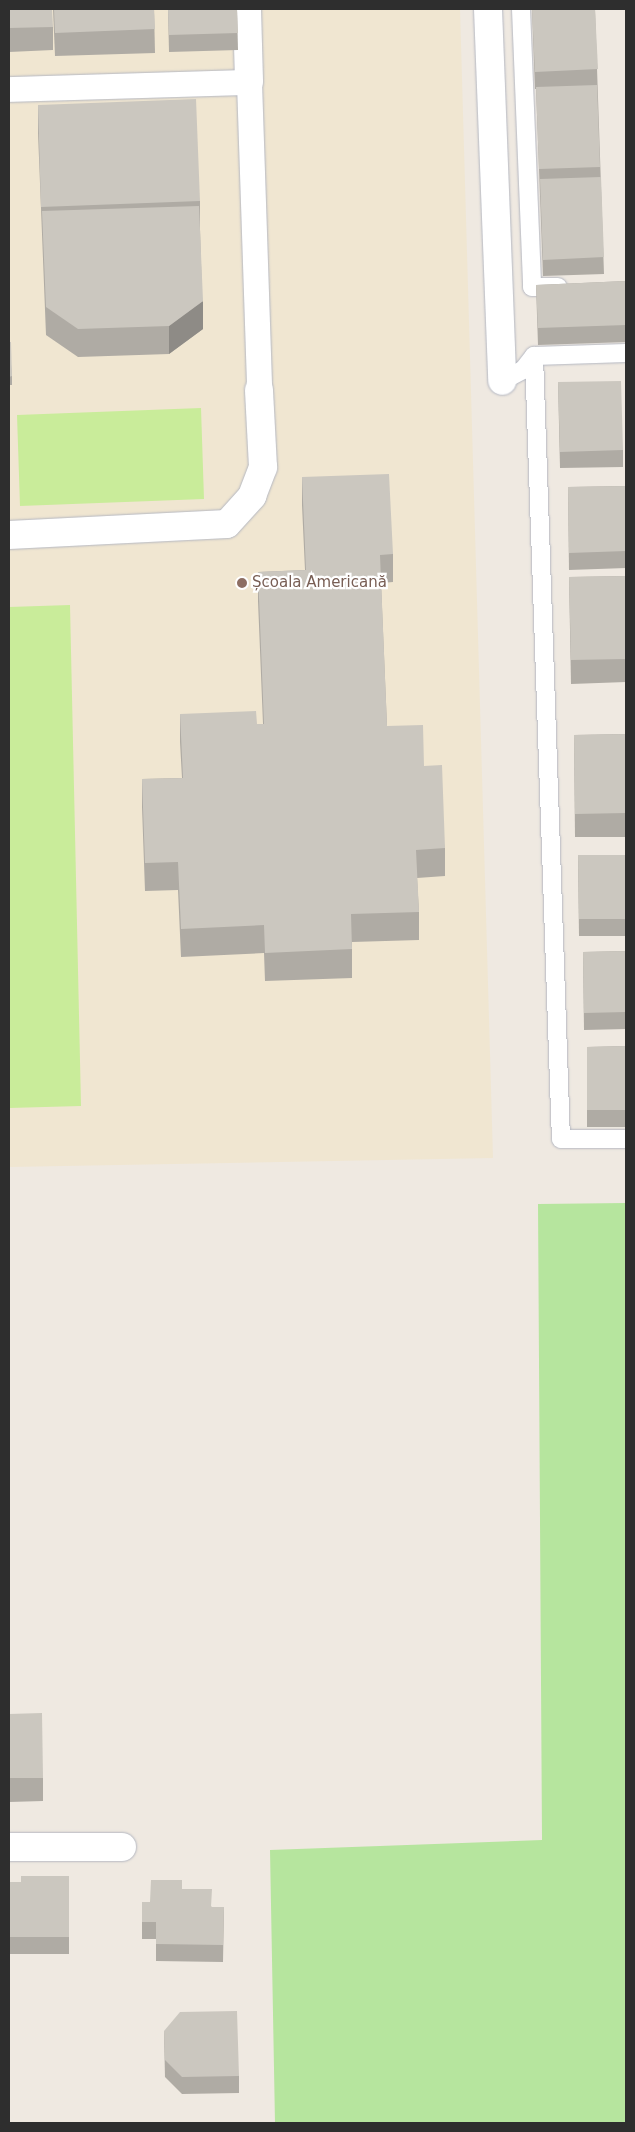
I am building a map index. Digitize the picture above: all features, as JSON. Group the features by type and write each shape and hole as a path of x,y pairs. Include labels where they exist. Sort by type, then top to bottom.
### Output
{"street":[{"path":"9,535 227,524 252,496 263,467 247,9"},
{"path":"488,9 502,381"},
{"path":"9,89 249,82"},
{"path":"9,1847 122,1847"}],"lane":[{"path":"521,9 532,287 579,287"},
{"path":"502,381 523,370 534,356 626,353"},
{"path":"534,356 561,1139 626,1139"}],"shaded area":[{"name":"Școala Americană","path":"9,9 460,9 493,1158 9,1167"}],"green space":[{"path":"201,408 204,499 20,506 17,415"},
{"path":"70,605 81,1106 9,1108 9,607"},
{"path":"626,1203 626,2123 275,2123 270,1850 542,1840 538,1204"}],"building":[{"path":"9,9 52,9 53,27 9,28"},
{"path":"54,9 154,9 155,29 55,33"},
{"path":"168,9 237,9 238,33 169,35"},
{"path":"532,9 595,9 598,69 535,72"},
{"path":"597,85 600,167 539,169 536,87"},
{"path":"196,99 200,201 41,207 38,105"},
{"path":"601,177 604,257 543,260 540,179"},
{"path":"199,206 203,301 169,326 78,329 46,307 42,211"},
{"path":"626,281 626,325 538,328 536,285"},
{"path":"9,342 11,342 12,376 9,377"},
{"path":"621,381 623,450 560,452 558,382"},
{"path":"389,474 393,554 380,555 387,726 423,725 424,766 442,765 445,848 416,850 419,912 351,914 352,949 265,953 264,925 181,929 178,862 145,863 142,779 183,778 180,714 256,711 257,724 264,724 258,572 306,570 302,477"},
{"path":"626,486 626,551 569,553 568,487"},
{"path":"626,576 626,659 571,660 569,577"},
{"path":"626,734 626,813 575,814 574,735"},
{"path":"578,855 626,855 626,919 579,919"},
{"path":"626,951 626,1012 584,1013 583,952"},
{"path":"626,1046 626,1110 587,1110 587,1047"},
{"path":"42,1713 43,1778 9,1778 9,1714"},
{"path":"21,1876 69,1876 69,1937 9,1937 9,1882 21,1882"},
{"path":"151,1880 182,1880 182,1889 212,1889 211,1907 224,1907 223,1945 156,1944 156,1922 142,1922 142,1902 150,1902"},
{"path":"237,2011 239,2076 182,2077 165,2060 164,2031 180,2012"}],"place":[{"name":"Școala Americană","path":"242,583"}]}
